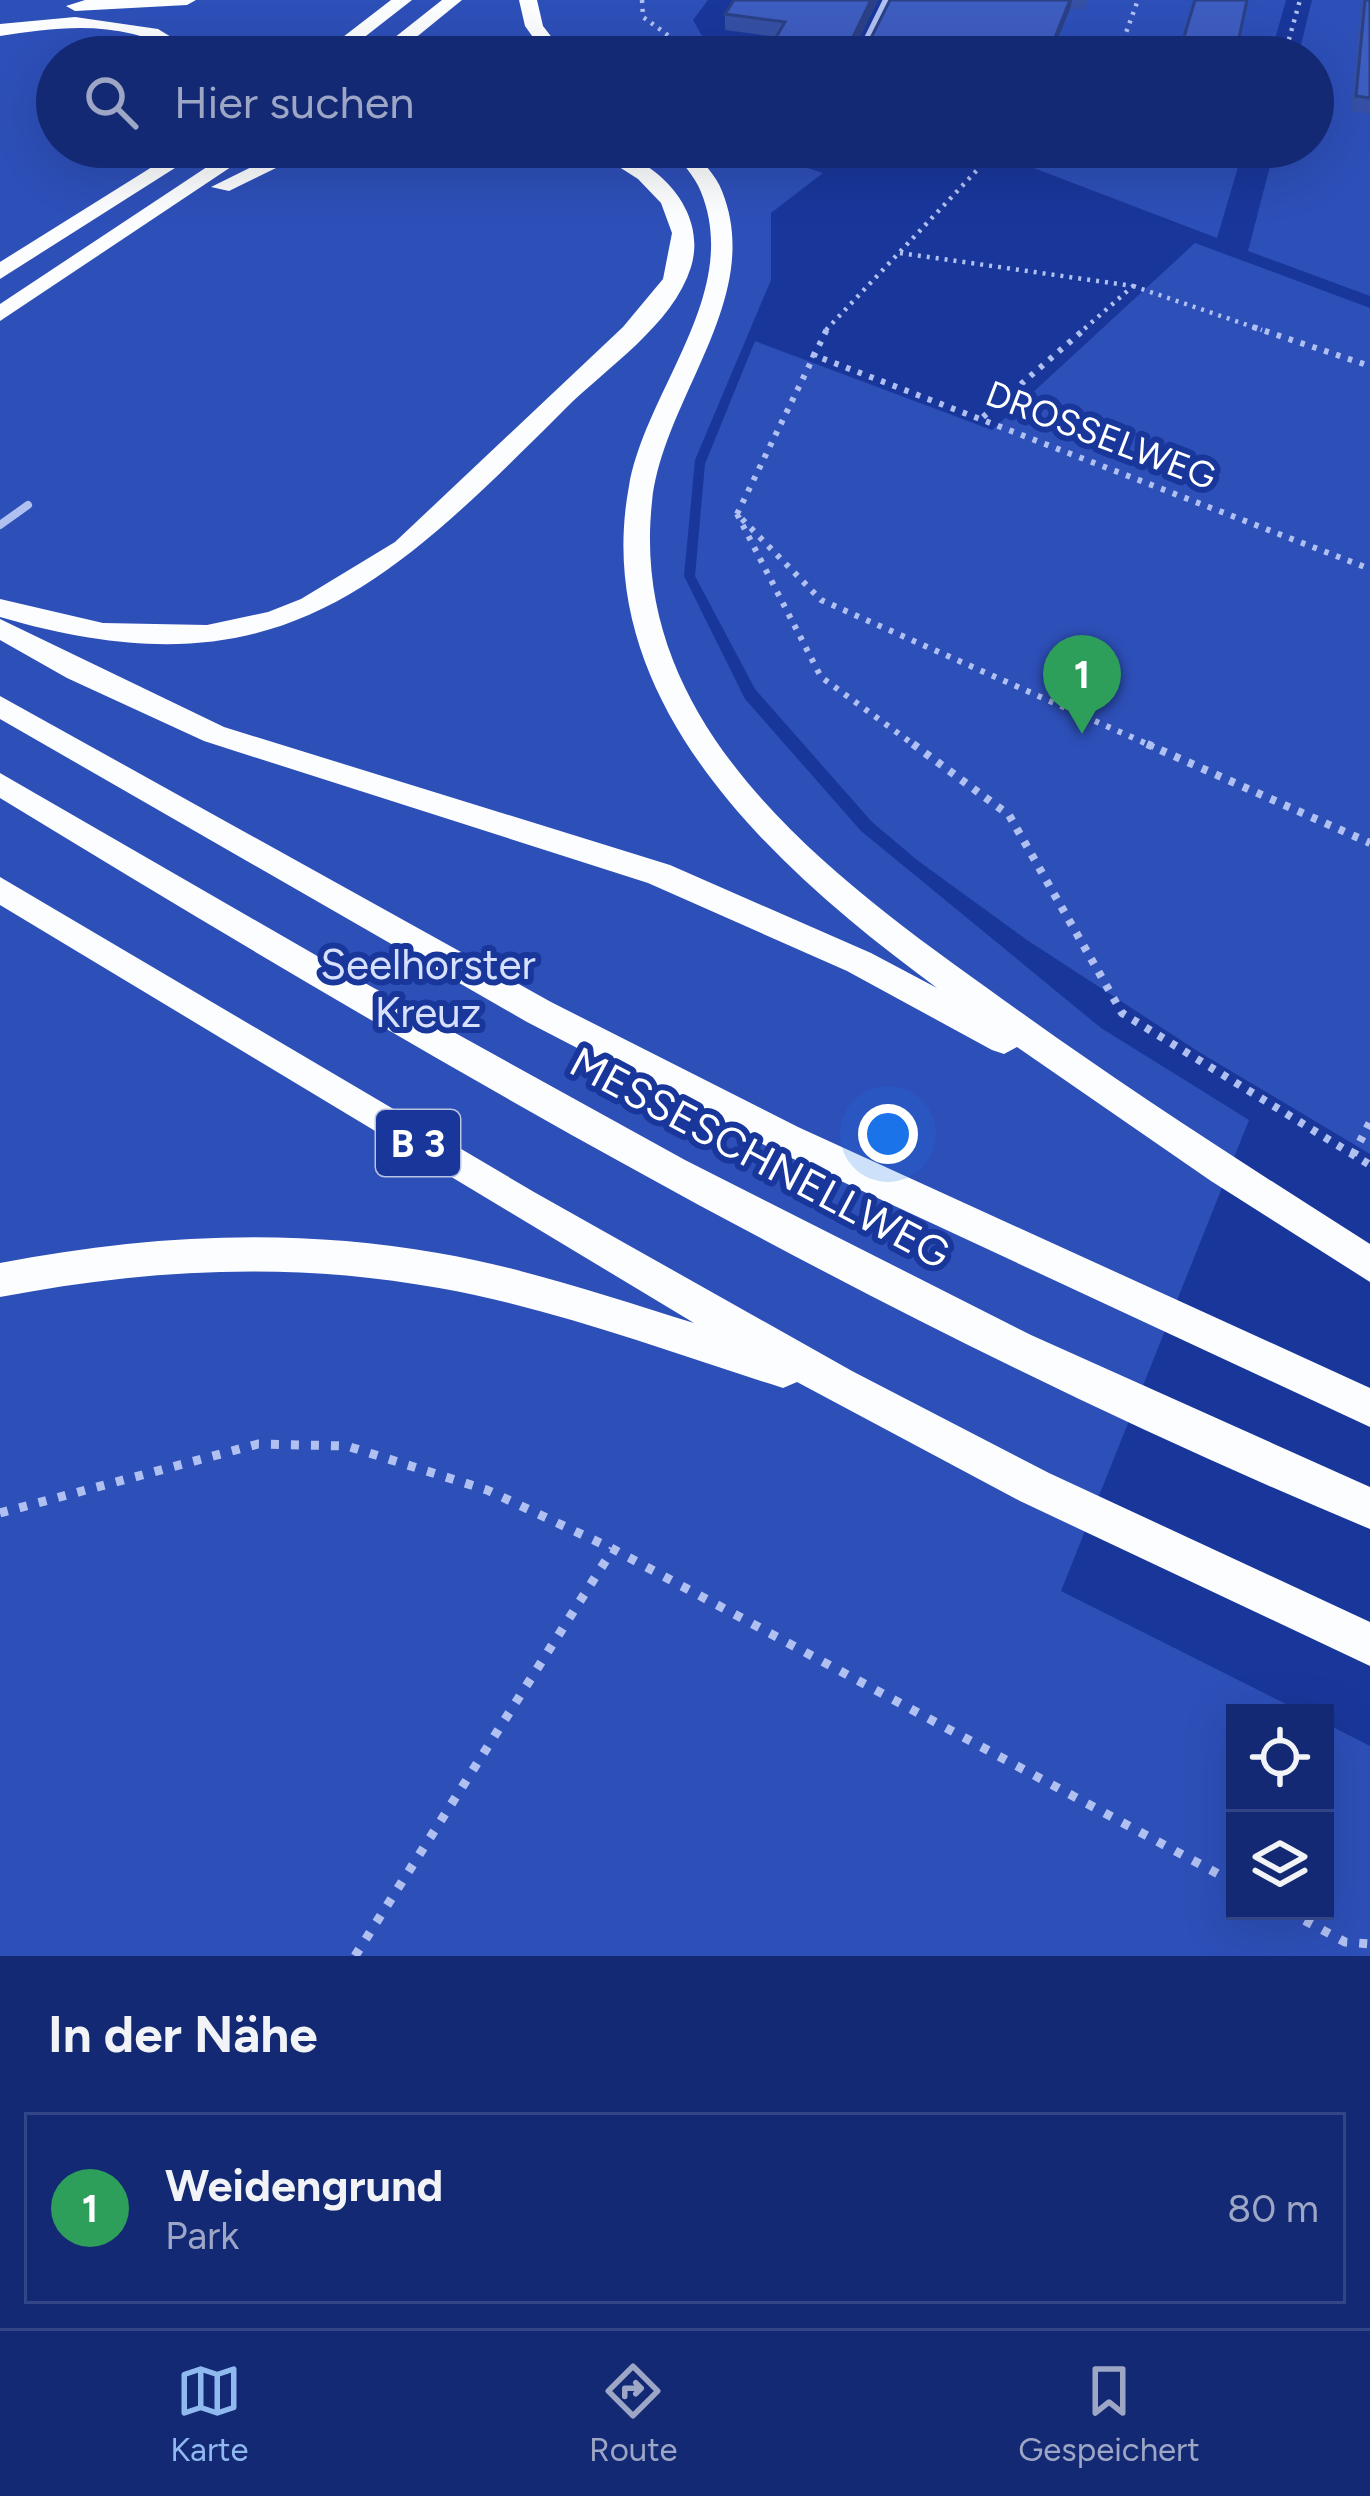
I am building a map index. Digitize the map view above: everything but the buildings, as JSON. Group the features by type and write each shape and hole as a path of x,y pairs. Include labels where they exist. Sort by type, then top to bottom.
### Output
{"highway":[{"path":"0,13 188,0"},
{"path":"355,36 403,0"},
{"path":"407,36 453,0"},
{"path":"528,0 541,36"},
{"path":"0,31 69,23 107,25 155,36"},
{"path":"86,220 147,168"},
{"path":"0,272 166,168"},
{"path":"0,314 220,168"},
{"path":"118,238 265,168"},
{"path":"0,608 91,634 183,638 237,630 322,601 402,550 445,514 649,313 679,270 682,228 675,207 636,168"},
{"path":"698,168 718,201 726,249 713,300 654,440 637,521 645,611 681,708 710,757 795,857 849,906 1112,1098 1370,1265"},
{"path":"0,628 214,734 296,763 578,845 766,918 859,962 1112,1098"},
{"name":"MESSESCHNELLWEG","path":"0,706 519,1000 744,1117 1083,1280 1370,1408"},
{"name":"MESSESCHNELLWEG","path":"0,784 480,1066 740,1205 1029,1352 1370,1508"},
{"name":"B 3","path":"0,889 433,1152 842,1387 1180,1558 1370,1644"},
{"path":"0,1280 146,1257 331,1257 499,1283 842,1387"}],"street":[{"path":"870,36 887,0"}],"lane":[{"path":"0,525 28,506"}],"path":[{"path":"642,0 643,16 670,36"},
{"path":"1125,36 1138,0"},
{"path":"1290,36 1300,0"},
{"path":"737,514 826,329 979,168"},
{"path":"898,253 1133,286 1370,366"},
{"path":"982,418 1133,286"},
{"name":"DROSSELWEG","path":"811,354 1370,568"},
{"path":"737,514 821,600 1370,843"},
{"path":"737,514 821,676 1009,815 1122,1013 1370,1165"},
{"path":"1353,1155 1370,1122"},
{"path":"0,1513 258,1444 347,1446 487,1490 613,1550 1226,1878"},
{"path":"355,1956 613,1550"},
{"path":"1304,1920 1345,1942 1370,1944"}],"green space":[{"name":"Seelhorster Kreuz","path":"0,0 708,0 693,20 702,36 36,36 36,168 807,168 823,173 771,213 771,280 695,460 684,576 745,699 861,831 1101,1028 1249,1120 1061,1591 1286,1704 1226,1704 1226,1920 1334,1920 1334,1728 1370,1746 1370,1956 0,1956"},
{"path":"1023,0 1286,0 1276,36 1009,36"},
{"path":"1312,0 1370,0 1370,296 1248,251 1270,168 1334,168 1334,36 1303,36"},
{"path":"1034,168 1238,168 1217,238"},
{"path":"1195,243 1370,308 1370,1154 1199,1052 1027,940 872,822 755,689 695,576 705,464 755,341 992,430"}],"place":[{"name":"Weidengrund","path":"1082,734"}]}
